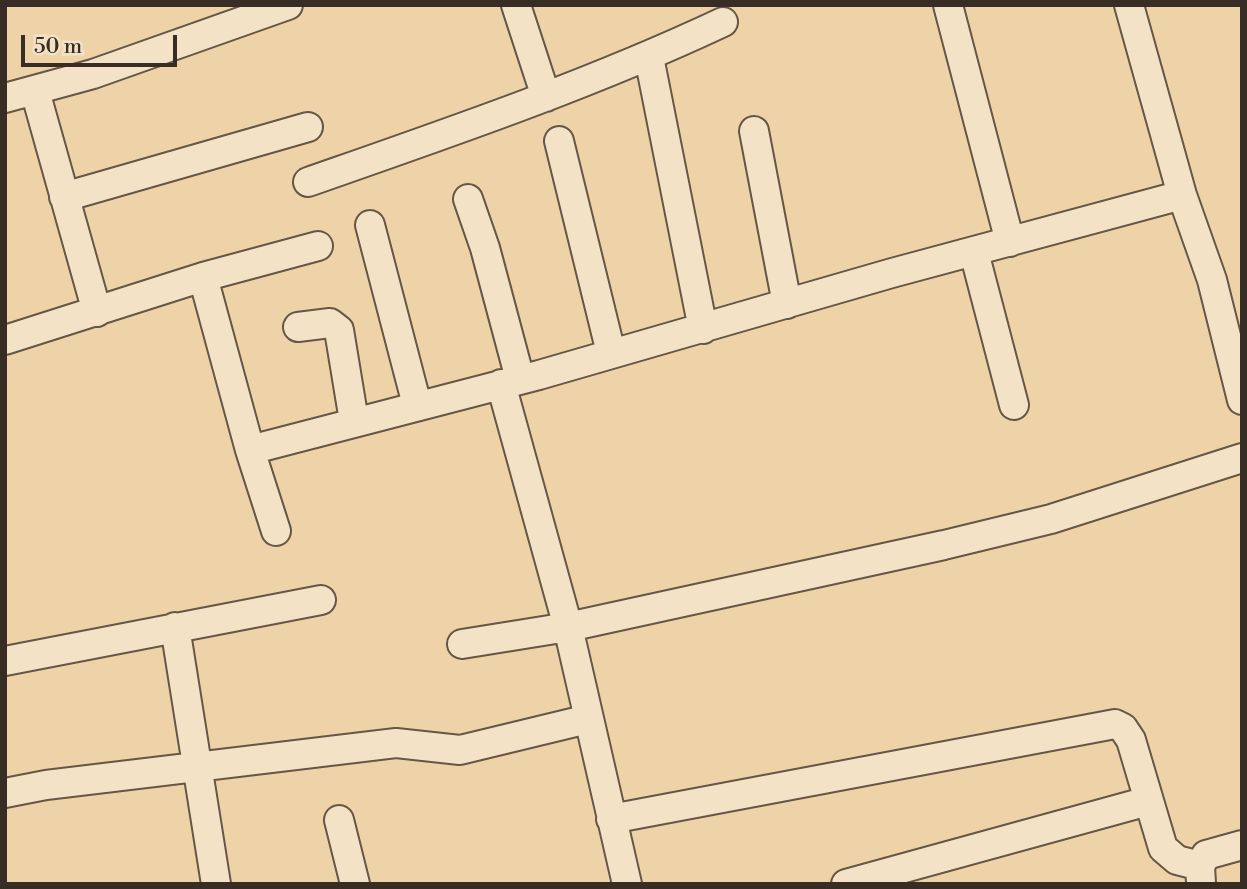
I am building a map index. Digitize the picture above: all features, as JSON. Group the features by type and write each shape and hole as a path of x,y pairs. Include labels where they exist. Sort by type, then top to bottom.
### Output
{"street":[{"path":"5,98 93,74 288,5"},
{"path":"516,5 546,97"},
{"path":"948,5 1010,242"},
{"path":"1129,5 1182,195 1212,280 1242,400"},
{"path":"308,182 546,97 649,57 723,22"},
{"path":"649,57 703,328"},
{"path":"36,91 97,312"},
{"path":"64,198 308,127"},
{"path":"754,131 787,303"},
{"path":"559,141 611,353"},
{"path":"250,450 511,382 1182,195"},
{"path":"468,199 485,248 511,382 626,884"},
{"path":"370,225 417,405"},
{"path":"5,340 203,277 318,246"},
{"path":"974,252 1014,405"},
{"path":"203,277 250,450 276,531"},
{"path":"299,327 330,323 339,330 354,421"},
{"path":"461,644 568,627 1007,530 1242,458"},
{"path":"5,661 321,600"},
{"path":"175,627 216,884"},
{"path":"5,793 197,765 396,743 460,750 588,719"},
{"path":"611,819 1115,724 1123,728 1131,740 1163,848 1201,875 1202,859 1213,851 1242,845"},
{"path":"846,884 1148,801"},
{"path":"339,820 355,884"}]}
